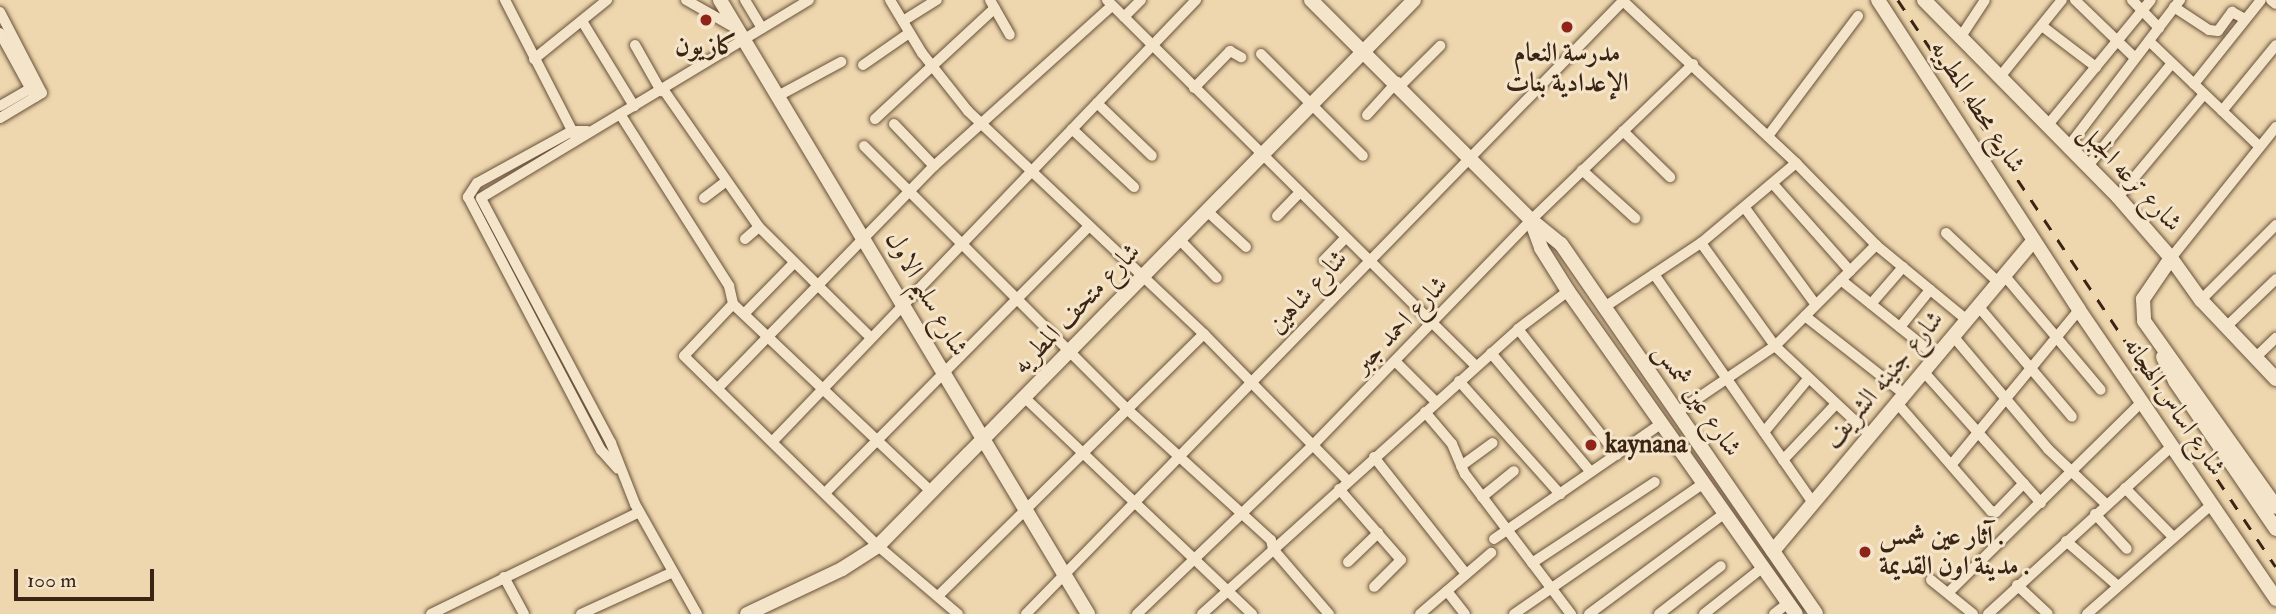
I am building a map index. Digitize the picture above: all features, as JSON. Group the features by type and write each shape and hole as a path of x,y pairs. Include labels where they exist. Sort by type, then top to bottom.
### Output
{"street":[{"path":"505,0 577,142"},
{"path":"534,59 607,0"},
{"path":"686,0 740,34"},
{"name":"شارع سليم الاول","path":"720,0 1088,614"},
{"path":"745,0 762,28"},
{"path":"697,614 639,512 618,469 611,443 481,200 577,142 587,131 662,90 740,34 762,28 809,0"},
{"path":"890,0 932,67 980,123 1030,173 1204,334 1348,481"},
{"path":"903,21 937,0"},
{"path":"1124,17 1141,0"},
{"path":"774,440 903,302 1196,0"},
{"name":"شارع متحف المطريه","path":"747,614 842,569 878,546 1414,0"},
{"path":"1623,0 1796,163 1876,245 1967,320"},
{"name":"شارع شاهين","path":"1026,614 1253,382 1468,155 1623,0"},
{"name":"شارع محطه المطريه","path":"1878,0 2033,241"},
{"name":"شارع ترعه الجبل","path":"1924,0 2118,197 2171,258 2201,300 2276,379"},
{"name":"شارع ترعه الجبل","path":"1936,0 1941,18"},
{"path":"1960,38 1985,0"},
{"path":"1999,78 2063,0"},
{"path":"2076,0 2135,58"},
{"path":"2132,0 2159,28"},
{"path":"2047,126 2151,0"},
{"path":"2193,84 2261,0"},
{"path":"2271,0 2276,4"},
{"name":"شارع عين شمس","path":"1317,2 1363,52 1399,84 1531,220 1561,244 1816,614"},
{"path":"718,388 934,166 1109,3 1476,366"},
{"path":"875,119 932,67 993,4 1010,35"},
{"path":"2068,147 2177,4 2208,30 2218,31 2232,12 2245,19"},
{"path":"0,12 36,91"},
{"path":"1768,136 1857,16"},
{"path":"582,20 634,106"},
{"path":"2042,26 2096,67"},
{"path":"0,33 36,91"},
{"path":"863,65 909,33"},
{"path":"2149,41 2260,147"},
{"path":"635,45 662,90 759,227 870,337"},
{"path":"2222,111 2276,45"},
{"path":"1367,115 1440,46"},
{"path":"1194,88 1230,51 1241,57"},
{"path":"1261,54 1363,156"},
{"path":"778,96 841,62"},
{"path":"2087,167 2172,63"},
{"name":"شارع احمد جبر","path":"1137,614 1314,444 1531,220 1693,64"},
{"path":"0,106 36,91"},
{"path":"0,118 36,91"},
{"path":"2118,197 2204,94"},
{"path":"1097,103 1152,156"},
{"path":"620,114 729,286 733,304 824,387 932,492"},
{"path":"894,124 934,166"},
{"path":"2276,127 2171,258 2141,306 2144,321 2276,507"},
{"path":"1072,129 1134,187"},
{"path":"587,131 572,131 477,183 468,197 601,450 618,469"},
{"path":"1623,131 1670,177"},
{"path":"864,146 960,246 1128,410 1271,540 1273,549 1329,614"},
{"path":"524,158 530,169"},
{"path":"1603,308 1701,243 1774,185 1796,163"},
{"path":"1582,170 1635,218"},
{"path":"704,198 725,182"},
{"path":"1774,185 1850,271"},
{"path":"1277,216 1299,193"},
{"path":"1745,208 1816,305"},
{"path":"1207,211 1246,247"},
{"name":"شارع عين شمس","path":"1531,220 1535,237 1568,291 1792,609"},
{"path":"2201,300 2276,225"},
{"path":"745,239 759,227"},
{"path":"826,492 1088,227"},
{"path":"1946,233 2001,279 2057,338 2101,390"},
{"path":"1324,260 1345,238"},
{"path":"1179,239 1217,278"},
{"name":"شارع جنينه الشريف","path":"1773,551 2033,241"},
{"name":"شارع اساس الهجانه","path":"2033,241 2141,404 2276,599"},
{"path":"1701,243 1776,346 1835,405 1870,435"},
{"path":"1676,413 1776,346 1876,245"},
{"path":"744,314 794,263"},
{"path":"1871,304 1903,267"},
{"path":"1654,274 1813,503"},
{"path":"2226,327 2276,279"},
{"path":"1841,280 1936,356"},
{"path":"1900,327 1930,290"},
{"path":"1202,614 1459,381 1518,329 1568,291"},
{"path":"733,304 684,356 774,440 878,546 958,614"},
{"path":"1978,306 2072,417"},
{"path":"1952,464 2079,310"},
{"path":"1805,316 1900,398 1994,512 2024,483"},
{"path":"1518,329 1617,455"},
{"path":"938,597 1024,509 1204,334"},
{"path":"1953,336 2048,449 2074,470 2106,504"},
{"path":"2255,358 2276,338"},
{"path":"2161,345 2175,381 2276,529"},
{"path":"1491,353 1591,472"},
{"path":"1395,361 1436,402"},
{"path":"1923,371 1979,431 2040,503"},
{"path":"1764,432 1808,379"},
{"path":"1459,381 1560,494"},
{"path":"1024,397 1226,592 1242,601 1252,614"},
{"path":"1948,593 2141,404"},
{"path":"1783,460 1835,405"},
{"path":"1425,412 1452,444 1461,466 1482,497 1571,614"},
{"path":"1494,539 1662,424"},
{"path":"1461,466 1493,443"},
{"path":"1988,614 2095,513 2171,447"},
{"path":"1374,457 1466,574"},
{"path":"1482,497 1514,471"},
{"path":"1532,563 1655,482"},
{"path":"1514,614 1704,484"},
{"path":"2126,488 2172,536"},
{"path":"1339,489 1401,562 1374,587"},
{"path":"2087,614 2172,536 2211,505"},
{"path":"431,614 639,512"},
{"path":"1589,614 1725,513"},
{"path":"2095,513 2127,548"},
{"path":"1348,562 1378,533"},
{"path":"2066,541 2118,586"},
{"path":"1420,614 1491,553"},
{"path":"1659,614 1721,566"},
{"path":"1704,614 1763,567"},
{"path":"581,614 673,572"},
{"path":"504,577 524,614"},
{"path":"1931,580 1973,614"},
{"path":"2017,585 2048,614"},
{"path":"1447,591 1465,614"},
{"path":"1774,614 1792,609"}],"railway":[{"path":"1898,0 2276,567"}],"place":[{"name":"كازيون","path":"706,20"},
{"name":"مدرسة النعام الإعدادية بنات","path":"1567,27"},
{"name":"kaynana","path":"1591,445"},
{"name":"آثار عين شمس . مدينة اون القديمة .","path":"1865,552"}]}
